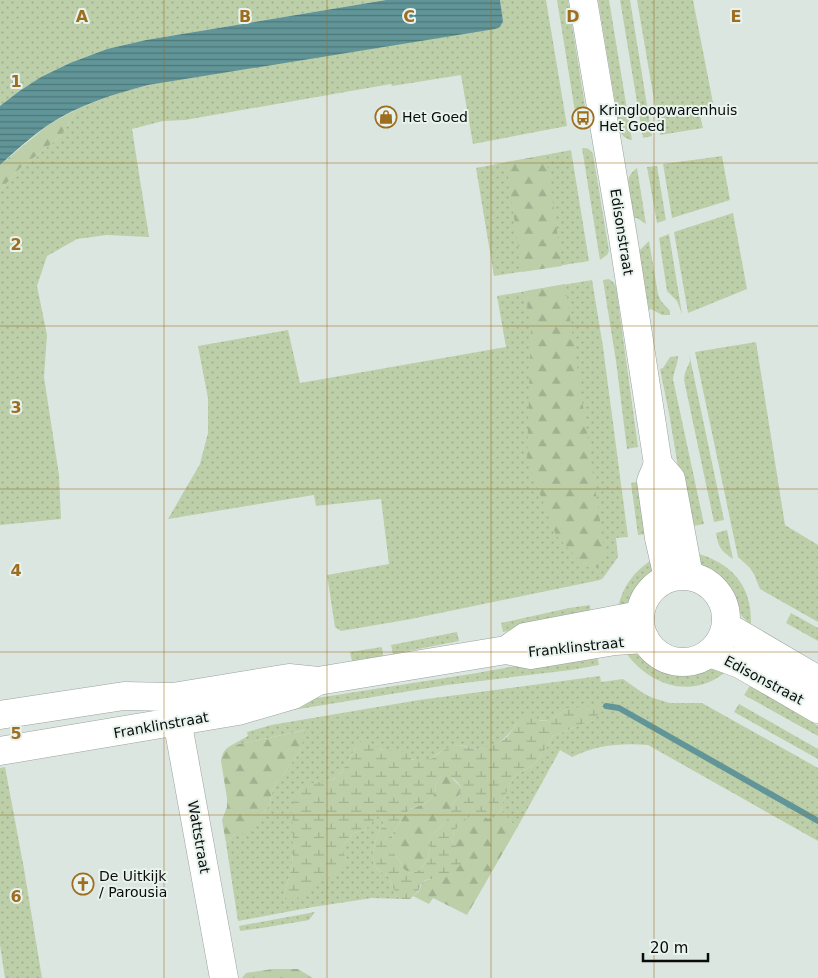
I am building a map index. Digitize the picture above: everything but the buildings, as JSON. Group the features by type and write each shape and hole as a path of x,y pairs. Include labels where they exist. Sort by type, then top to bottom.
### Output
{"street":[{"name":"Edisonstraat","path":"583,0 658,464 671,479 678,577"},
{"path":"678,577 698,578 708,583 721,597 725,606 726,626 720,641 710,653 693,661 674,661 658,654 650,647 643,627 643,604 648,593 657,584 678,577"},
{"name":"Edisonstraat","path":"726,626 818,680"},
{"name":"Franklinstraat","path":"0,751 175,709 289,678 318,681 506,650 531,655 615,641 643,627"},
{"name":"Edisonstraat","path":"710,653 740,664 818,709"},
{"name":"Franklinstraat","path":"0,715 124,696 175,709"},
{"name":"Wattstraat","path":"175,709 224,978"}],"green space":[{"path":"0,0 386,0 146,40 107,49 70,63 41,77 0,106"},
{"path":"500,0 546,0 567,126 473,144 461,75 392,86 391,84 185,120 163,121 132,129 149,237 107,235 77,239 47,256 37,286 47,335 44,377 59,475 61,519 0,525 0,191 18,170 61,136 77,109 118,93 148,85 503,21"},
{"path":"557,0 568,0 586,112 584,119 577,124"},
{"path":"598,0 609,0 632,140 624,137 620,132"},
{"path":"620,0 630,0 652,136 643,138"},
{"path":"637,0 693,0 714,108 699,112 703,128 660,135"},
{"path":"77,109 61,136 18,170 0,191 0,165 48,125"},
{"path":"582,148 589,149 593,154 609,251 600,260"},
{"path":"571,150 589,261 494,276 476,168"},
{"path":"546,155 562,266 522,272 506,162"},
{"path":"722,156 730,200 672,218 663,164"},
{"path":"657,166 666,220 657,223 647,167"},
{"path":"637,168 646,224 634,218 628,181 631,174"},
{"path":"733,213 747,289 688,313 674,232"},
{"path":"669,234 682,314 677,301 667,291 659,238"},
{"path":"649,241 658,294 661,301 670,311 670,315 662,315 651,309 649,310 639,251"},
{"path":"609,279 616,286 638,447 627,449 603,280"},
{"path":"592,280 603,347 628,537 616,538 618,557 600,580 411,619 341,631 335,627 327,575 389,564 381,499 316,506 314,495 168,519 200,464 208,433 208,398 198,346 288,330 300,383 506,347 497,296"},
{"path":"565,284 605,555 598,567 585,567 556,535 527,461 531,328 525,291"},
{"path":"756,342 785,525 818,545 818,622 760,589 754,574 738,557 695,352"},
{"path":"689,353 724,520 714,522 684,380 690,361"},
{"path":"678,356 673,379 704,524 688,527 660,369 663,368 670,357"},
{"path":"644,481 651,533 638,535 631,483"},
{"path":"727,530 733,559 721,548 716,533"},
{"path":"696,553 720,563 737,578 748,597 750,624 739,612 727,587 702,564"},
{"path":"650,561 653,569 649,577 623,607 618,607 630,581"},
{"path":"590,605 591,616 503,632 501,623"},
{"path":"791,613 818,628 818,641 786,623"},
{"path":"457,632 459,641 393,654 391,645"},
{"path":"382,647 383,656 352,661 350,652"},
{"path":"624,650 640,653 652,663 674,672 695,672 712,667 728,670 714,680 700,685 686,687 672,685 645,673"},
{"path":"596,651 599,665 447,685 268,714 304,700 477,673"},
{"path":"600,676 601,682 623,679 643,693 670,703 702,703 818,768 818,841 648,745 638,744 600,747 572,757 560,750 517,828 501,811 503,800 511,782 516,775 534,765 553,736 593,720 568,708 550,720 518,722 506,737 491,747 478,749 457,745 442,751 431,759 415,760 397,756 365,740 355,749 340,774 324,782 312,783 293,850 292,866 284,895 285,901 347,860 343,852 343,845 354,833 365,830 379,814 384,824 375,844 373,866 389,877 396,896 402,899 372,898 238,921 226,843 261,816 270,804 276,783 300,751 305,730 230,746 248,736 247,732 271,725 419,700"},
{"path":"753,681 818,726 818,736 744,695"},
{"path":"739,704 818,749 818,759 734,712"},
{"path":"606,706 593,720 553,736 534,765 516,775 503,800 501,811 495,817 488,819 480,814 472,814 454,831 452,843 464,852 460,865 449,876 425,880 410,899 402,899 396,896 389,877 373,866 375,844 384,824 382,817 379,815 365,830 354,833 343,845 343,852 347,860 344,867 291,902 285,901 284,895 292,866 292,811 295,799 303,789 312,783 334,779 342,772 359,742 365,739 382,750 406,752 412,760 431,759 451,746 459,745 476,749 485,748 500,742 507,737 518,722 531,712 540,721 550,720 568,708","holes":["442,776 454,779 462,788 453,803 449,817 430,836 429,851 425,865 417,871 409,873 403,868 398,858 392,852 392,836 410,809 424,804 431,799 435,793 436,783"]},
{"path":"306,730 300,751 276,783 270,804 244,833 234,835 226,843 222,820 227,807 227,798 221,761 225,751 230,746"},
{"path":"5,767 42,978 5,978 0,945 0,768"},
{"path":"442,776 450,776 462,788 453,803 450,817 430,836 429,851 425,865 413,873 409,873 403,868 398,858 392,852 392,836 410,809 424,804 431,799 435,793 436,783"},
{"path":"501,811 517,828 467,915 433,898 429,904 413,896 419,891 423,882 431,879 452,843 454,831 465,819 472,814 495,817"},
{"path":"315,912 309,920 240,931 239,926"},
{"path":"273,969 298,969 313,978 242,978 246,973"}],"water":[{"path":"386,0 500,0 503,21 500,27 495,29 135,88 96,101 60,118 35,134 0,165 0,106 41,77 70,63 107,49 146,40"}],"waterway":[{"path":"606,706 619,708 818,821"}],"place":[{"name":"Het Goed","path":"386,117"},
{"name":"Kringloopwarenhuis Het Goed","path":"583,118"},
{"name":"De Uitkijk / Parousia","path":"83,884"}]}
